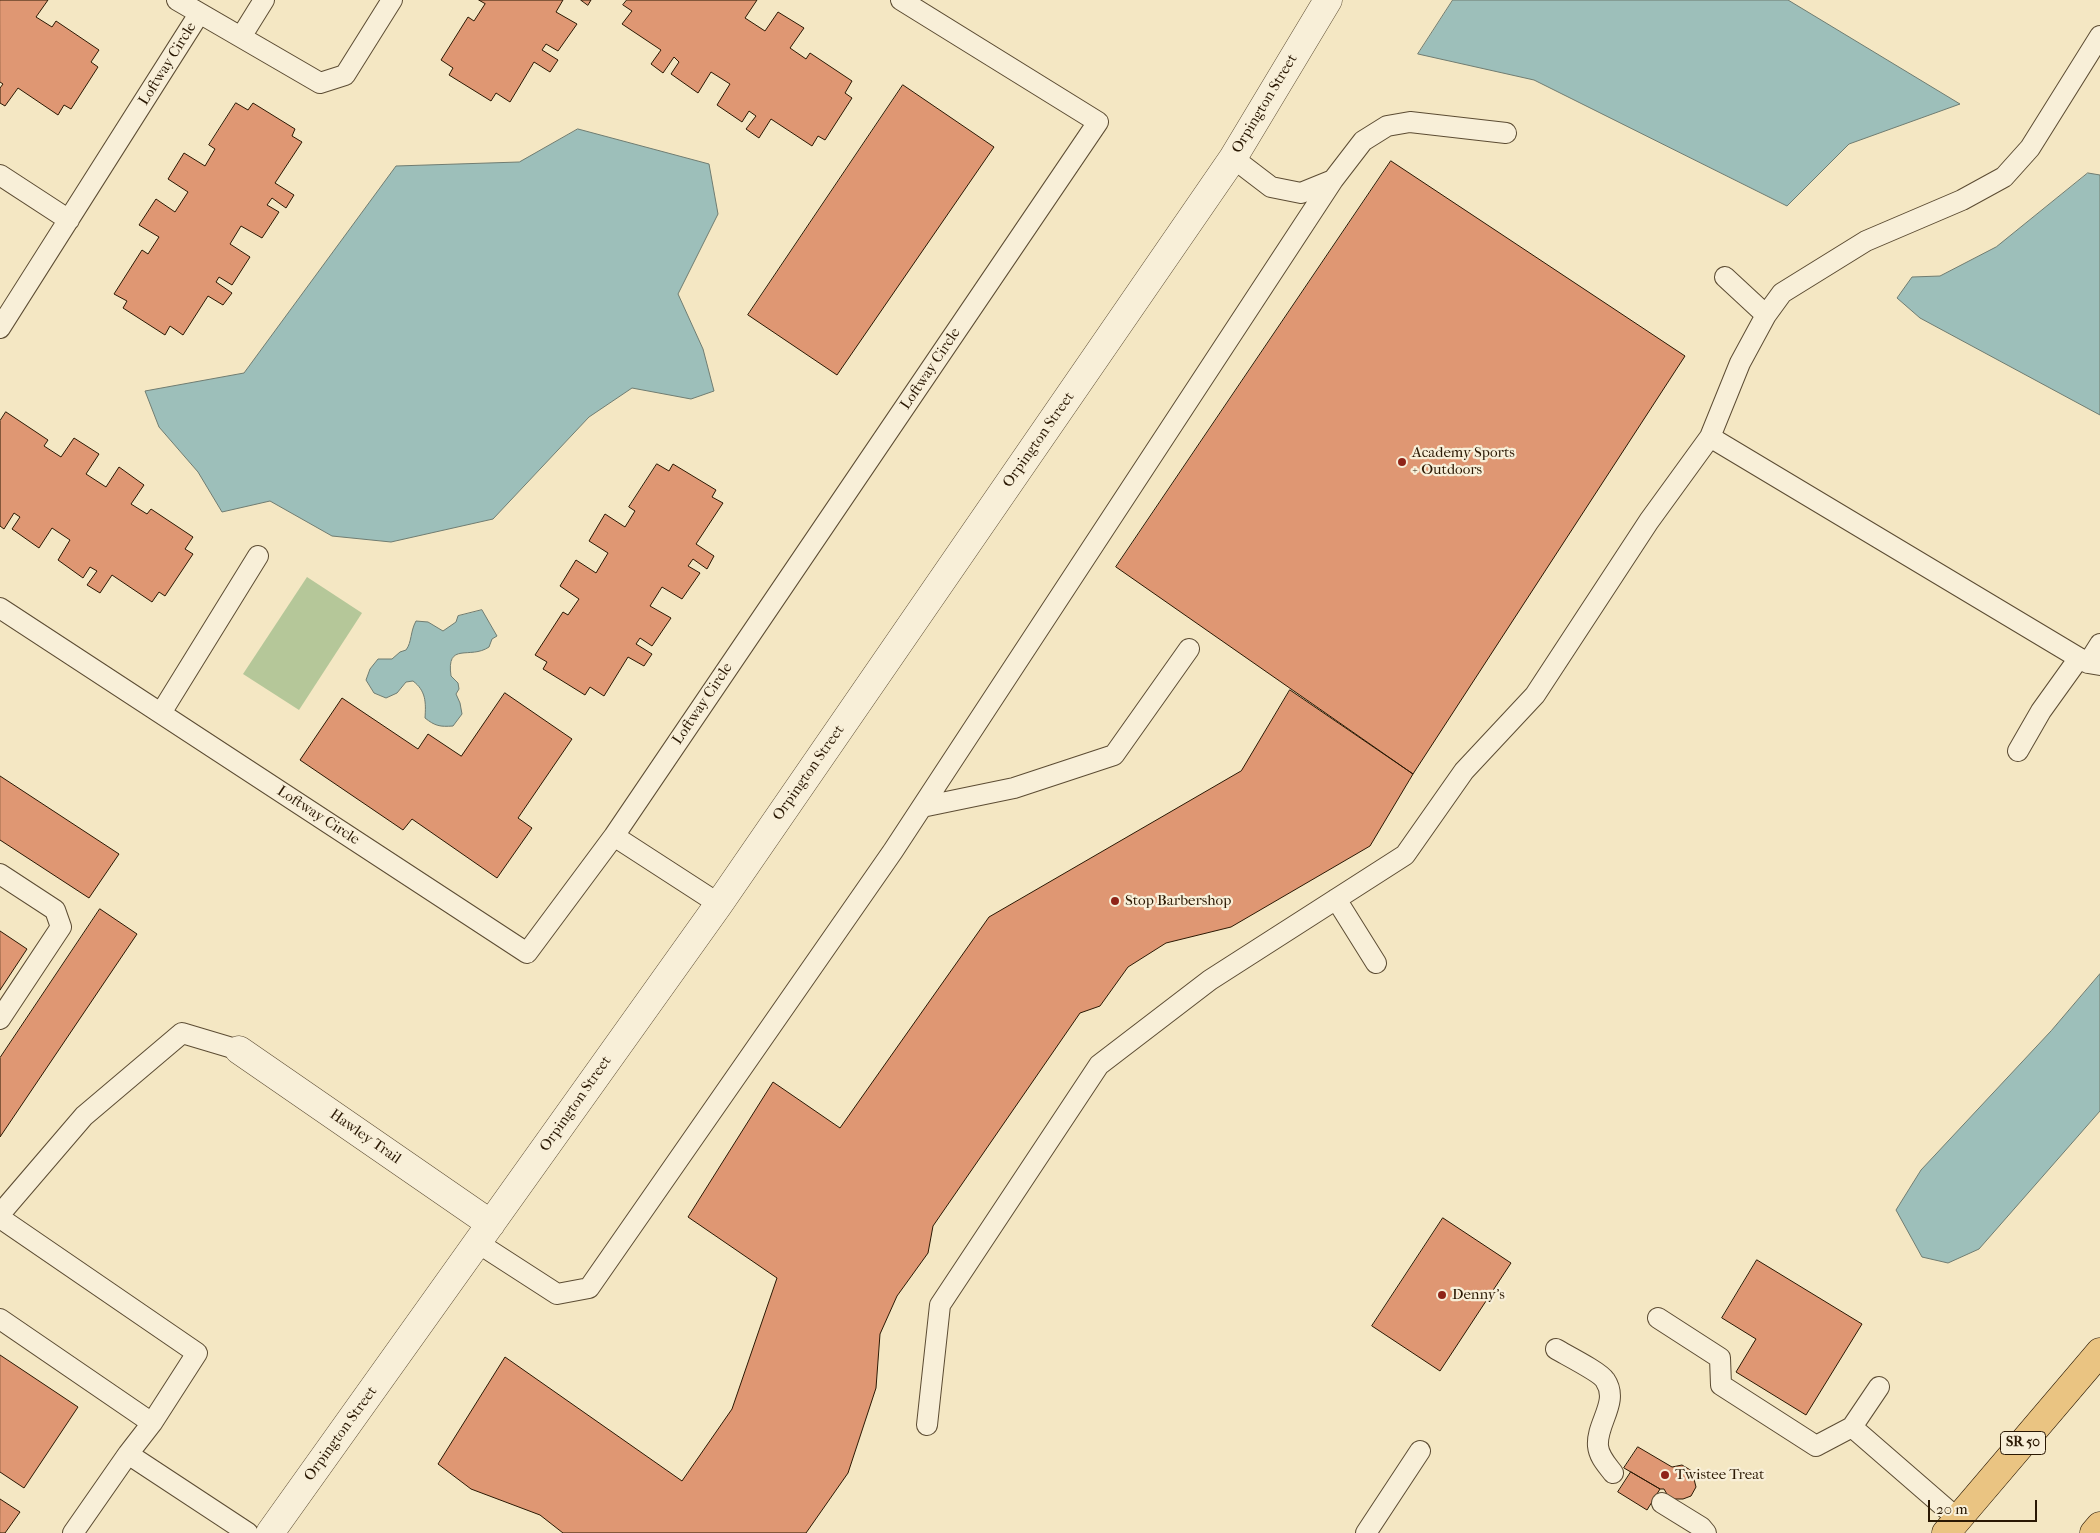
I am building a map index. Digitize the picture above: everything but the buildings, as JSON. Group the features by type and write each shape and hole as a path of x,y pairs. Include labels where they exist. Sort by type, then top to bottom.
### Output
{"highway":[{"name":"SR 50","path":"1952,1526 2100,1352"},
{"path":"2094,1533 2100,1526"}],"street":[{"name":"Orpington Street","path":"270,1533 719,904 1233,158 1328,0"},
{"name":"Hawley Trail","path":"239,1050 484,1233"}],"lane":[{"path":"177,0 199,14"},
{"path":"241,38 264,0"},
{"name":"Loftway Circle","path":"0,328 199,14 320,83 345,75 392,0"},
{"name":"Loftway Circle","path":"0,608 527,953 614,836 1098,122 901,0"},
{"path":"927,1424 940,1305 1099,1065 1210,980 1405,855 1464,771 1535,694 1649,521 1710,437 1740,363 1766,315 1782,293 1866,241 1962,200 2004,177 2030,148 2100,36"},
{"path":"484,1233 558,1294 589,1288 888,859 1333,180 1363,141 1387,126 1410,122 1506,133"},
{"path":"1233,158 1272,187 1301,193 1333,180"},
{"path":"0,175 69,220"},
{"path":"1725,277 1766,315"},
{"path":"1710,437 2089,662 2100,681"},
{"path":"161,713 258,556"},
{"path":"2018,751 2041,711 2089,662 2100,644"},
{"path":"922,807 1014,788 1114,755 1189,650"},
{"path":"614,836 719,904"},
{"path":"0,874 55,910 61,927 0,1018"},
{"path":"1336,900 1376,963"},
{"path":"0,1214 84,1116 182,1033 239,1050"},
{"path":"0,1218 197,1353 152,1422 73,1533"},
{"path":"1658,1318 1720,1358 1721,1385 1816,1446 1852,1427 1879,1387"},
{"path":"0,1319 152,1422"},
{"path":"1556,1349 1605,1379 1611,1395 1608,1410 1601,1427 1598,1446 1602,1460 1613,1473"},
{"path":"1852,1427 1952,1526"},
{"path":"1366,1533 1420,1451"},
{"path":"128,1454 248,1533"},
{"path":"1662,1503 1701,1527 1706,1533"}],"green space":[{"path":"307,577 362,613 299,710 243,674"}],"water":[{"path":"1453,0 1788,0 1960,104 1849,144 1787,206 1534,80 1418,54"},
{"path":"578,129 709,164 718,214 678,294 703,349 714,391 691,399 632,388 589,417 493,519 391,542 332,536 270,501 222,512 198,472 159,427 145,391 244,373 396,166 519,162"},
{"path":"2088,173 2100,175 2100,415 1920,318 1897,298 1912,277 1940,276 1996,247"},
{"path":"482,610 497,636 492,639 489,647 482,651 461,653 452,659 450,665 451,676 458,683 459,689 456,694 462,714 453,726 438,725 425,718 423,693 413,681 406,682 397,693 386,698 374,693 366,680 370,669 378,659 392,659 400,652 406,650 416,621 428,622 443,631 456,622 458,616"},
{"path":"2100,974 2100,1111 1979,1249 1948,1263 1922,1257 1896,1210 1921,1170 2051,1031"}],"place":[{"name":"Academy Sports + Outdoors","path":"1402,462"},
{"name":"Stop Barbershop","path":"1115,901"},
{"name":"Denny's","path":"1442,1295"},
{"name":"Twistee Treat","path":"1665,1475"}]}
